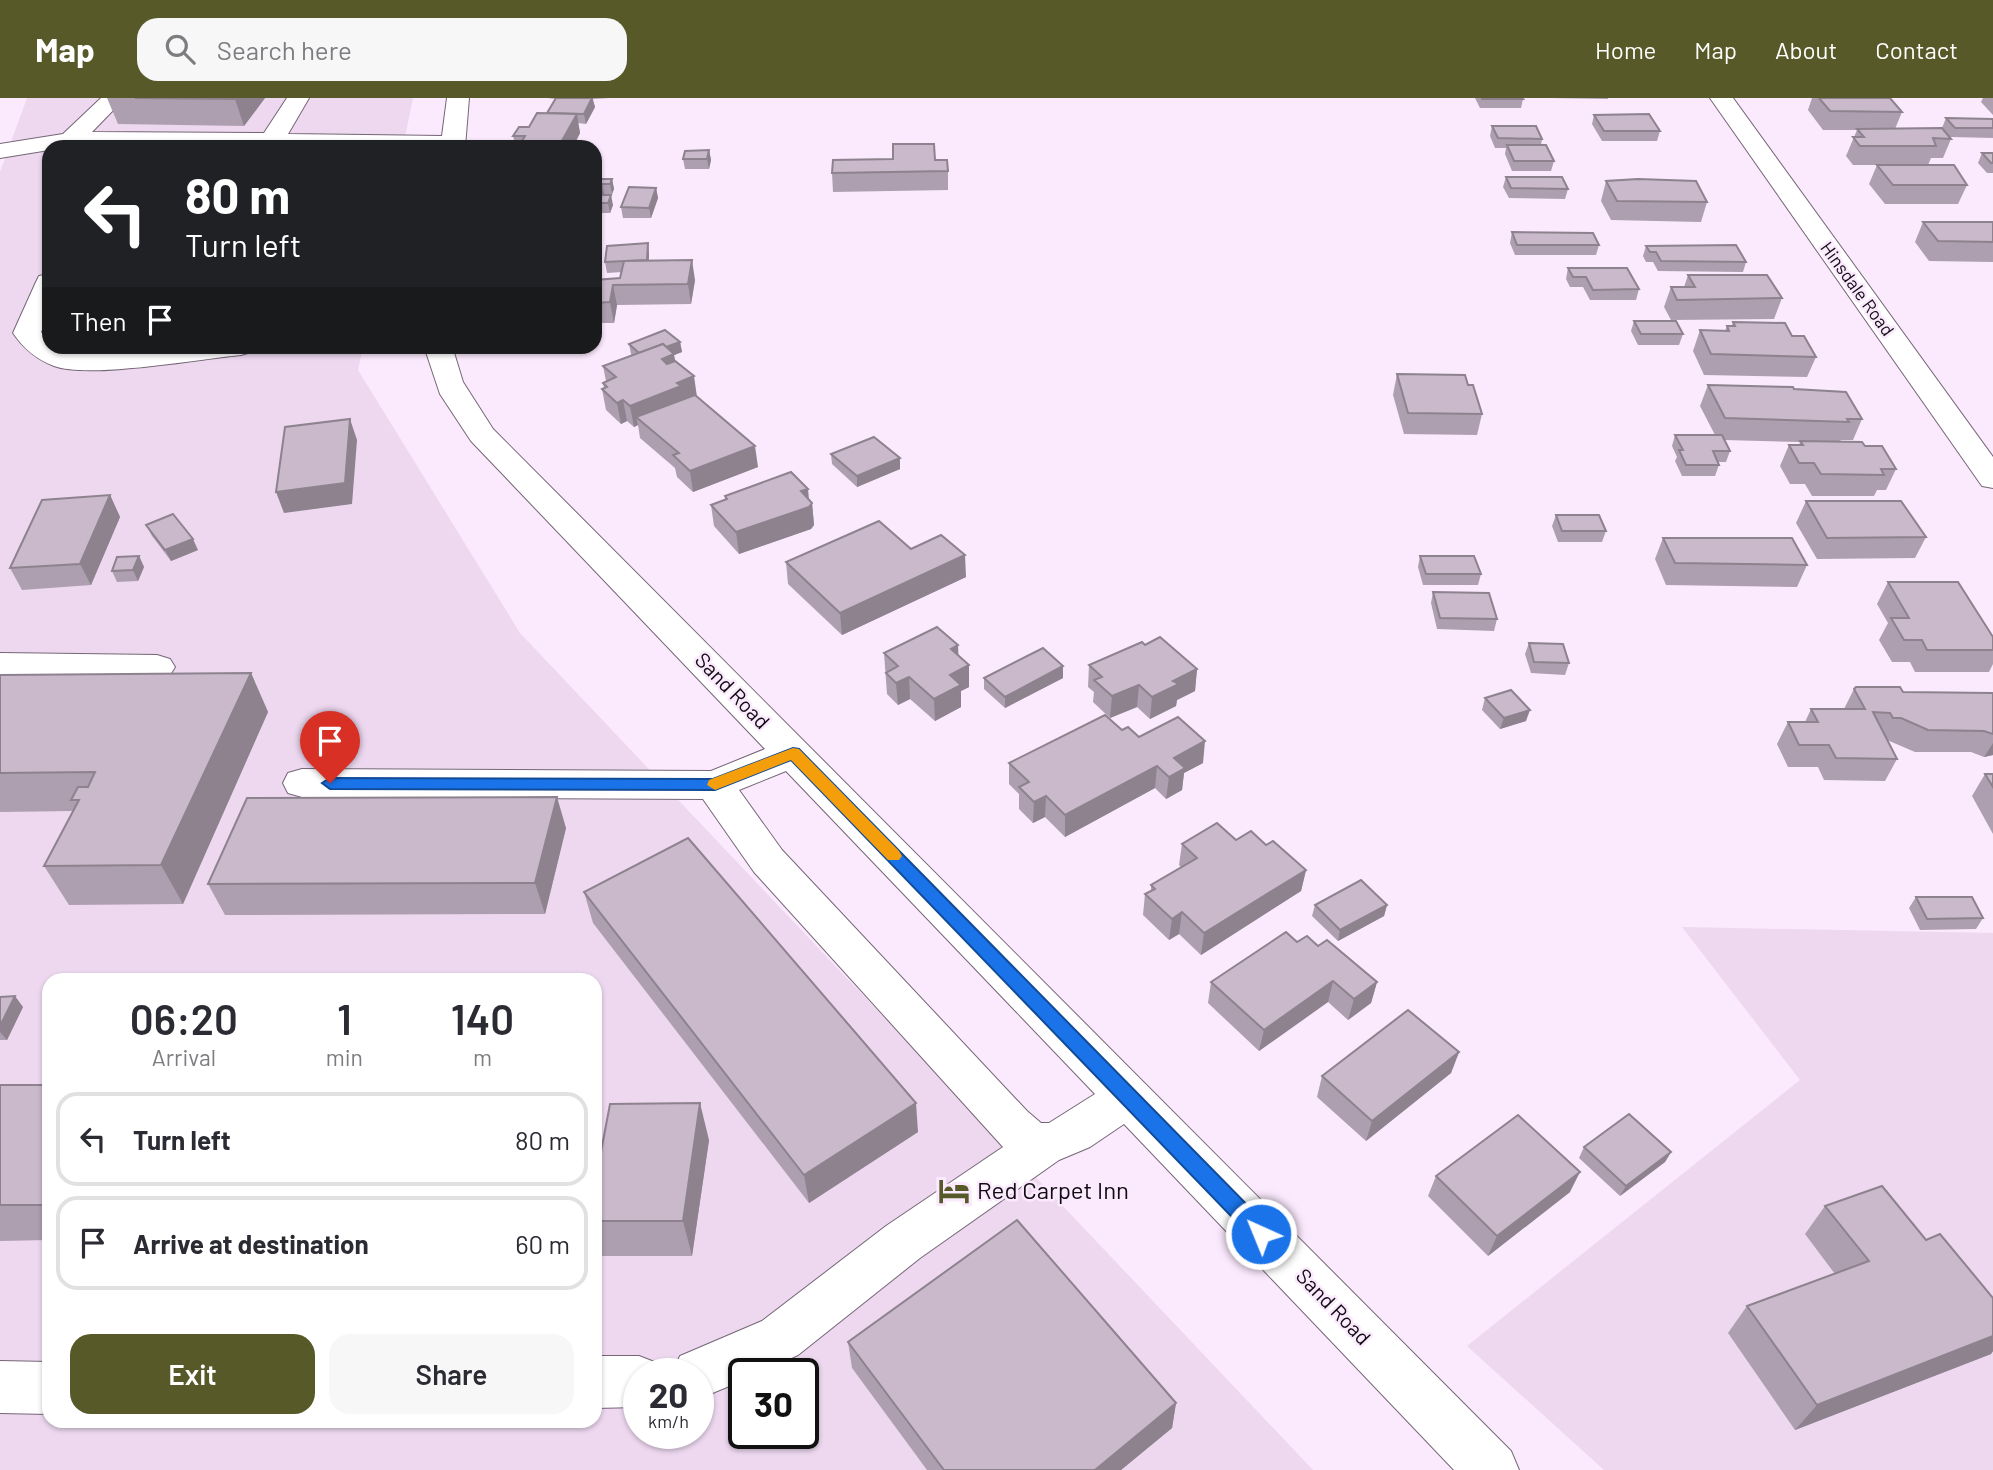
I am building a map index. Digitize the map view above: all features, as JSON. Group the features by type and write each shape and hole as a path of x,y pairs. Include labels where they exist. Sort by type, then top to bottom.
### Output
{"street":[{"path":"69,140 114,98"},
{"path":"69,140 272,140 298,98"},
{"path":"454,140 458,98"},
{"name":"Hinsdale Road","path":"1721,98 1993,479"},
{"path":"0,151 42,144"},
{"path":"42,298 27,333 42,349"},
{"path":"52,354 65,360 102,361 160,354"},
{"name":"Sand Road","path":"439,354 463,412 482,435 1492,1470"},
{"path":"0,665 157,667"},
{"path":"302,783 715,785 793,753"},
{"path":"715,785 777,871 1011,1125 1028,1141 1044,1144"},
{"path":"714,1367 780,1338 904,1242 1044,1144 1070,1134 1127,1096"},
{"path":"602,1382 623,1381"},
{"path":"0,1387 42,1388"}],"shaded area":[{"path":"27,98 413,98 404,140 42,140 42,354 361,354 358,370 520,633 1313,1470 0,1470 0,172"},
{"path":"1682,927 1993,933 1993,1470 1604,1470 1467,1346 1800,1080"}],"building":[{"path":"135,98 236,98 235,99"},
{"path":"556,98 592,98 584,114 547,113"},
{"path":"1522,98 1523,99 1482,99"},
{"path":"1819,98 1890,98 1902,112 1830,111"},
{"path":"537,113 577,114 562,140 522,140 525,136 513,136 519,127 529,127"},
{"path":"1649,114 1660,131 1604,131 1594,115"},
{"path":"1946,118 1993,119 1993,128 1955,128"},
{"path":"1492,126 1536,126 1542,139 1498,138"},
{"path":"1942,128 1951,139 1933,138 1936,146 1860,146 1853,137 1864,137 1857,129"},
{"path":"893,144 934,144 935,160 947,160 948,171 832,173 833,160 893,159"},
{"path":"1507,145 1546,145 1554,161 1514,161"},
{"path":"709,150 707,159 683,159 685,151"},
{"path":"1982,153 1993,153 1993,163 1991,163"},
{"path":"1877,165 1954,165 1967,185 1893,185"},
{"path":"1506,177 1562,177 1568,189 1511,188"},
{"path":"602,179 612,179 610,184 602,184"},
{"path":"1606,181 1696,181 1707,202 1617,201"},
{"path":"629,187 656,188 649,208 621,207"},
{"path":"602,195 611,195 608,203 602,203"},
{"path":"1923,222 1993,222 1993,242 1938,241"},
{"path":"1512,232 1593,233 1599,245 1517,245"},
{"path":"648,243 647,260 605,262 607,246"},
{"path":"1736,245 1746,262 1661,261 1656,252 1650,252 1646,246"},
{"path":"692,260 688,284 613,285 610,302 602,303 602,279 620,278 624,261"},
{"path":"1568,268 1627,268 1639,289 1593,290 1586,277 1573,277"},
{"path":"1688,275 1767,275 1782,298 1677,300 1671,287 1695,287"},
{"path":"1634,321 1676,321 1683,334 1641,334"},
{"path":"1733,322 1785,323 1792,336 1804,336 1816,357 1711,354 1700,330 1729,331 1727,326 1735,326"},
{"path":"665,330 680,342 666,347 663,344 639,353 629,344"},
{"path":"663,344 674,354 662,359 667,364 675,361 694,376 677,383 681,386 630,406 623,400 617,403 602,389 607,387 603,383 616,377 603,366"},
{"path":"1397,374 1465,375 1468,385 1473,385 1482,414 1408,413"},
{"path":"1708,385 1793,387 1846,392 1862,419 1847,419 1849,422 1725,418"},
{"path":"695,395 755,446 690,471 673,455 679,453 636,417"},
{"path":"350,419 345,483 276,492 285,427"},
{"path":"1675,435 1722,435 1730,451 1713,451 1719,465 1686,465 1679,450 1683,450"},
{"path":"874,437 900,458 857,476 831,454"},
{"path":"1800,441 1862,442 1865,446 1882,446 1896,469 1881,469 1884,475 1821,474 1814,463 1799,463 1789,445 1803,445"},
{"path":"791,472 808,489 801,491 812,503 809,507 736,532 711,505 727,499 725,496"},
{"path":"110,495 80,564 10,568 42,500"},
{"path":"1806,501 1901,501 1926,537 1827,538"},
{"path":"173,514 193,539 165,550 146,525"},
{"path":"1556,515 1599,515 1606,531 1562,531"},
{"path":"879,521 911,549 941,535 965,555 840,613 786,562"},
{"path":"1663,538 1792,538 1807,565 1675,563"},
{"path":"139,556 133,570 112,571 117,557"},
{"path":"1420,556 1474,556 1481,574 1426,574"},
{"path":"1888,582 1958,582 1993,637 1993,650 1927,650 1922,640 1904,640 1891,618 1909,618"},
{"path":"1433,592 1489,593 1497,619 1440,618"},
{"path":"937,627 958,645 951,649 969,665 950,675 961,685 934,699 909,677 896,683 886,673 898,666 884,653"},
{"path":"1160,637 1197,669 1173,681 1179,684 1152,697 1139,685 1112,696 1094,680 1102,677 1089,665"},
{"path":"1529,643 1563,644 1569,663 1534,662"},
{"path":"1043,648 1063,666 1005,697 984,678"},
{"path":"251,673 161,865 44,866 79,800 71,800 78,787 88,787 95,772 0,773 0,675"},
{"path":"1900,687 1903,692 1993,693 1993,734 1984,731 1928,730 1901,718 1893,718 1890,713 1873,712 1897,759 1836,758 1829,745 1799,745 1788,722 1818,722 1811,709 1865,709 1854,689"},
{"path":"1511,690 1530,710 1504,718 1485,698"},
{"path":"1105,715 1122,730 1128,727 1139,737 1178,717 1205,741 1174,758 1185,768 1169,777 1157,766 1065,815 1046,796 1034,802 1019,787 1029,782 1009,763"},
{"path":"1985,774 1993,774 1993,787"},
{"path":"557,797 535,883 208,884 247,798"},
{"path":"1217,823 1236,840 1251,831 1266,845 1273,841 1306,870 1204,933 1182,912 1172,919 1145,894 1155,889 1151,885 1197,858 1182,844"},
{"path":"688,838 916,1103 804,1175 584,892"},
{"path":"1361,880 1387,905 1340,930 1315,905"},
{"path":"1916,897 1972,897 1983,918 1927,919"},
{"path":"1286,932 1297,942 1307,936 1318,946 1327,940 1377,982 1354,999 1333,981 1264,1030 1211,982"},
{"path":"15,996 0,1026 0,997"},
{"path":"1408,1010 1459,1052 1372,1121 1322,1076"},
{"path":"0,1085 42,1085 42,1205 0,1205"},
{"path":"700,1103 683,1221 602,1221 602,1146 610,1104"},
{"path":"1629,1114 1671,1152 1626,1186 1584,1147"},
{"path":"1518,1115 1580,1172 1497,1236 1436,1176"},
{"path":"1882,1186 1926,1240 1940,1234 1993,1298 1993,1336 1817,1405 1747,1306 1869,1261 1825,1206"},
{"path":"1017,1220 1176,1403 1095,1470 944,1470 848,1342"}],"slow traffic":[{"path":"715,785 793,753 893,856"}],"place":[{"name":"Red Carpet Inn","path":"954,1191"}],"route":[{"path":"330,783 715,785 793,753 1261,1234"}]}
